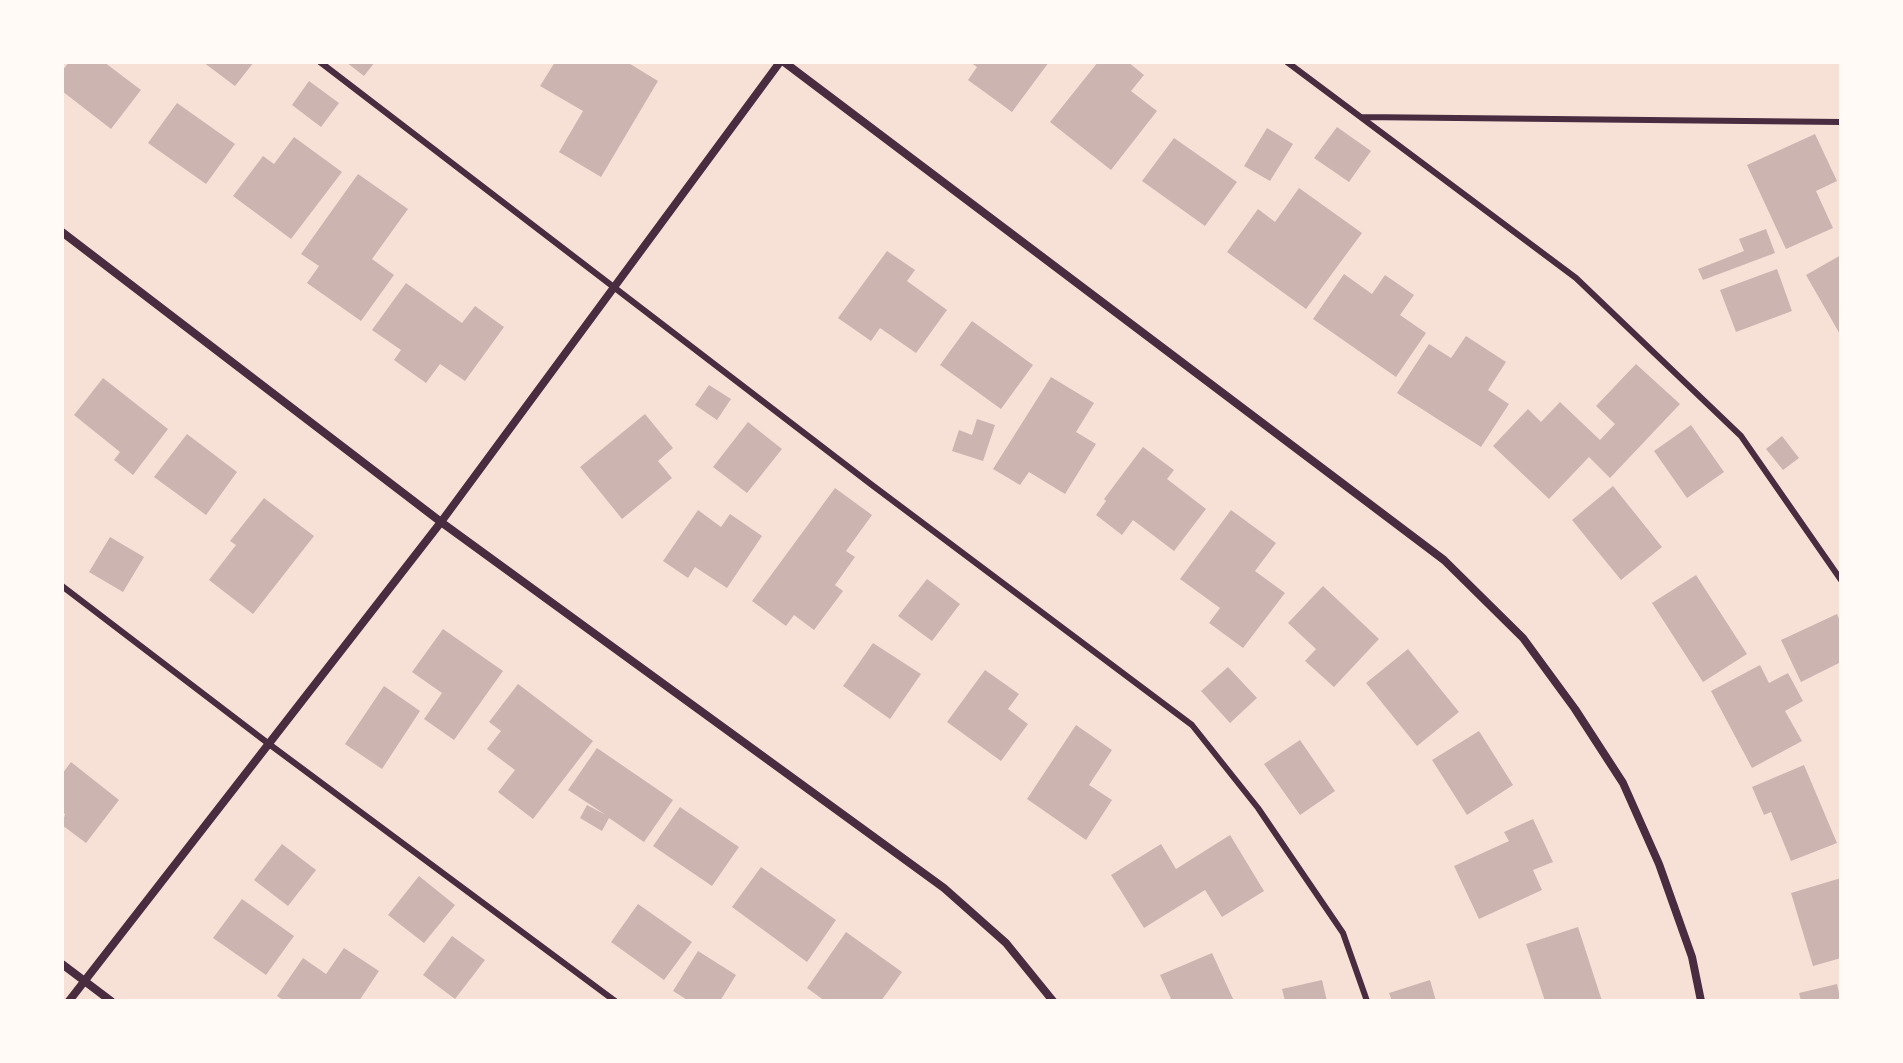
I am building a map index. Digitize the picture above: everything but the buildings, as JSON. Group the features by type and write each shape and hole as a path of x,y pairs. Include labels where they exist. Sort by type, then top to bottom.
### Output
{"street":[{"path":"69,1001 441,522 782,62 1444,560 1523,638 1575,709 1623,783 1664,877 1692,957 1701,1001"},
{"path":"62,232 441,522 944,888 1006,943 1053,1001"},
{"path":"62,964 111,1001"}],"lane":[{"path":"320,62 872,485 1192,725 1258,808 1343,933 1367,1001"},
{"path":"1287,62 1576,278 1741,436 1841,580"},
{"path":"1360,117 1841,122"},
{"path":"62,586 615,1001"}]}
